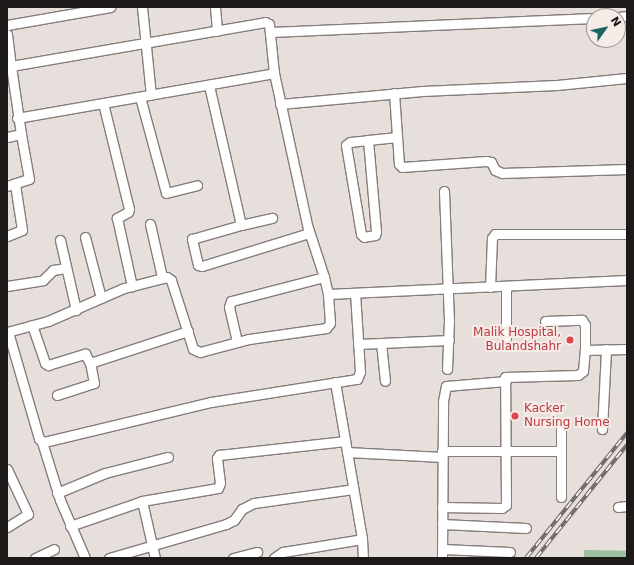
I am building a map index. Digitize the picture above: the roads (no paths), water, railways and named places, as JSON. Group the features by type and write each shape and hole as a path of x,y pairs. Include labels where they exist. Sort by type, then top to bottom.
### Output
{"street":[{"path":"7,25 110,7"},
{"path":"142,7 151,95"},
{"path":"214,7 217,31"},
{"path":"271,32 586,18"},
{"path":"11,66 146,44 265,22 269,24 274,73 280,104 308,228 328,294 330,323 326,328 237,342 197,352 194,349 171,280 162,277 132,286 76,310 32,326 7,332 57,493 85,558"},
{"path":"7,34 11,66 10,94 21,134 29,179 11,185 22,230 7,236"},
{"path":"17,118 274,73"},
{"path":"280,104 394,94 552,86 627,78"},
{"path":"209,85 241,225"},
{"path":"394,94 399,164 402,167 486,161 491,162 497,172 502,173 627,169"},
{"path":"140,97 166,193 197,185"},
{"path":"103,103 129,209 128,212 117,218 132,286"},
{"path":"7,137 21,134"},
{"path":"368,140 376,232 375,235 364,237 361,234 346,145 368,140 397,137"},
{"path":"444,191 449,340 447,369"},
{"path":"272,218 194,238 198,265 202,266 306,235 308,228"},
{"path":"150,224 162,277"},
{"path":"490,287 492,238 495,234 627,234"},
{"path":"85,237 101,298"},
{"path":"60,240 76,310"},
{"path":"7,286 43,280 53,270 66,268"},
{"path":"237,342 229,307 231,301 324,277"},
{"path":"328,294 627,280"},
{"path":"506,286 506,339"},
{"path":"42,442 174,410 352,380 360,375 355,293"},
{"path":"442,507 506,507 505,377 578,375 583,370 585,325 582,320 545,321"},
{"path":"32,326 47,365 85,354 90,363 94,383 57,395"},
{"path":"90,363 188,332"},
{"path":"358,344 449,340"},
{"path":"381,343 385,381"},
{"path":"602,429 606,349"},
{"path":"585,350 627,349"},
{"path":"506,381 446,386 443,401 442,554 510,552"},
{"path":"335,382 354,488 362,539 363,558"},
{"path":"561,425 561,497"},
{"path":"70,526 142,501 218,488 220,483 216,458 219,455 345,441"},
{"path":"347,452 442,454 561,451"},
{"path":"57,493 105,473 168,457"},
{"path":"7,469 28,514 7,528"},
{"path":"109,558 226,524 234,520 242,509 254,503 354,488"},
{"path":"142,501 155,558"},
{"path":"442,524 526,528"},
{"path":"274,558 283,552 362,539"},
{"path":"35,558 54,549"},
{"path":"233,558 257,552"}],"railway":[{"path":"526,558 627,433"},
{"path":"536,558 627,445"}],"place":[{"name":"Malik Hospital, Bulandshahr","path":"570,340"},
{"name":"Kacker Nursing Home","path":"515,416"}]}
